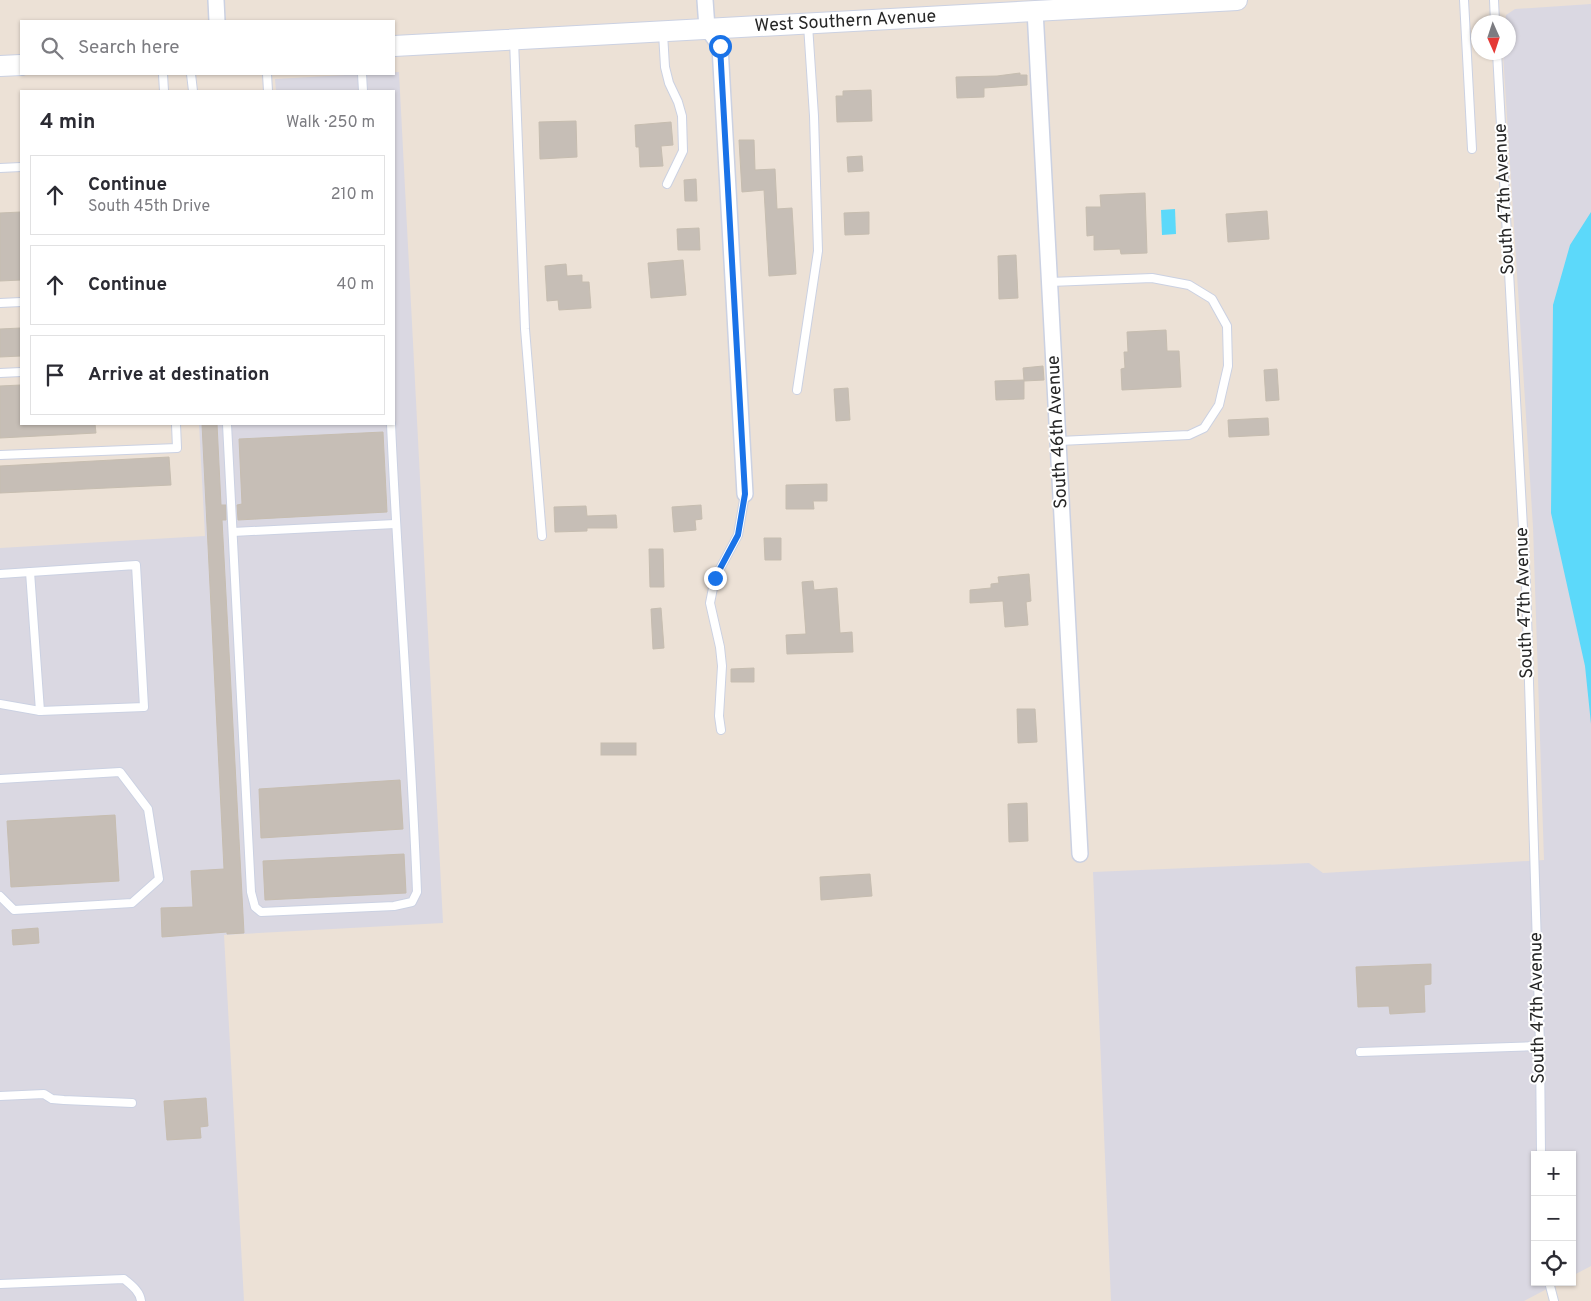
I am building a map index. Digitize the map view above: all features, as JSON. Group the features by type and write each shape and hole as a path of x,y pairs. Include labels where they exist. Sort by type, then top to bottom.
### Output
{"main road":[{"name":"West Southern Avenue","path":"395,46 1237,0"},
{"path":"0,66 20,65"}],"street":[{"path":"216,0 217,20"},
{"path":"705,0 707,28 720,46 745,494"},
{"name":"South 46th Avenue","path":"1035,10 1080,854"}],"lane":[{"path":"1464,0 1472,150"},
{"path":"1494,0 1495,15"},
{"path":"797,390 818,251 814,116 808,23"},
{"path":"662,31 665,67 682,116 683,142 683,151 667,184"},
{"path":"514,40 525,329 542,536"},
{"name":"South 47th Avenue","path":"1497,60 1526,583 1540,1046 1541,1151"},
{"path":"163,75 164,90"},
{"path":"192,75 192,90"},
{"path":"267,75 268,90"},
{"path":"362,75 363,90"},
{"path":"0,168 20,167"},
{"path":"1050,282 1152,278 1189,285 1212,299 1227,326 1228,366 1219,405 1204,428 1189,435 1059,441"},
{"path":"0,303 20,302"},
{"path":"0,373 20,372"},
{"path":"0,455 177,448 176,425"},
{"path":"227,425 251,892 254,907 261,912 394,906 412,902 417,892 413,781 395,524 391,425"},
{"path":"721,730 719,716 722,674 720,647 710,603 715,578 738,535 745,494"},
{"path":"233,532 395,524"},
{"path":"0,574 136,565 144,707 40,711 0,704"},
{"path":"30,572 40,711"},
{"path":"0,779 120,772 148,809 159,880 132,903 14,910 0,896"},
{"path":"1360,1052 1540,1046"},
{"path":"0,1096 44,1094 52,1098 64,1100 132,1103"},
{"path":"0,1284 124,1279 134,1288 141,1301"},
{"path":"1550,1286 1554,1301"}],"shaded area":[{"path":"1591,4 1591,1266 1576,1274 1576,1151 1531,1151 1531,1286 1552,1286 1524,1301 1111,1301 1093,872 1309,863 1323,873 1544,860 1533,527 1503,60 1516,60 1516,15 1506,15 1515,9"},
{"path":"395,72 399,72 443,923 224,935 244,1301 0,1301 0,548 205,536 199,425 395,425 395,90 276,90 275,79 346,75 395,75"}],"water":[{"path":"1175,209 1176,234 1162,235 1161,210"},
{"path":"1591,212 1591,724 1585,666 1551,513 1553,305 1570,245"}],"building":[{"path":"1020,73 1020,75 1027,75 1027,85 984,88 984,97 957,98 956,77 997,76"},
{"path":"871,90 872,121 837,122 836,96 843,96 843,91"},
{"path":"576,121 577,157 540,159 539,122"},
{"path":"671,122 673,145 661,146 663,166 640,167 639,147 636,147 635,125"},
{"path":"739,140 754,140 755,170 775,169 777,209 792,208 796,274 769,276 764,190 742,192"},
{"path":"862,156 863,171 848,172 847,157"},
{"path":"696,179 697,201 685,201 684,180"},
{"path":"1145,193 1147,253 1121,254 1120,249 1094,250 1094,235 1087,236 1086,207 1101,207 1100,195"},
{"path":"1267,211 1269,239 1228,242 1226,214"},
{"path":"20,212 20,280 0,281 0,213"},
{"path":"869,212 869,234 845,235 844,213"},
{"path":"699,228 700,250 678,250 677,229"},
{"path":"1016,255 1018,298 999,299 998,256"},
{"path":"683,260 686,295 651,298 648,263"},
{"path":"566,264 567,276 582,275 582,282 589,282 591,308 559,310 558,300 547,301 545,266"},
{"path":"20,328 20,356 0,357 0,329"},
{"path":"1166,330 1167,351 1179,351 1181,387 1122,390 1121,369 1125,368 1124,352 1128,352 1127,332"},
{"path":"1043,366 1044,380 1024,381 1024,399 996,400 995,381 1024,380 1023,368"},
{"path":"1277,369 1279,400 1266,401 1264,370"},
{"path":"20,385 20,425 95,425 96,433 0,438 0,386"},
{"path":"848,388 850,420 836,421 834,389"},
{"path":"1268,418 1269,435 1229,437 1228,420"},
{"path":"202,425 217,425 221,505 226,505 226,520 222,520 244,933 227,934 227,932 162,937 161,908 193,907 191,871 224,869"},
{"path":"383,432 387,512 238,520 237,505 242,504 239,439"},
{"path":"169,457 171,485 0,493 0,466"},
{"path":"827,484 827,501 813,501 814,509 786,509 786,485"},
{"path":"701,505 702,519 695,520 696,530 674,532 672,507"},
{"path":"586,506 587,516 616,515 617,528 587,528 587,531 555,532 554,507"},
{"path":"764,538 781,538 781,560 765,560"},
{"path":"649,549 663,549 664,587 650,587"},
{"path":"1029,574 1031,601 1026,602 1028,625 1005,627 1003,601 970,603 970,590 991,588 991,584 999,583 998,577"},
{"path":"813,581 814,590 837,588 840,633 852,632 853,652 787,654 786,635 806,634 802,582"},
{"path":"661,608 664,648 653,649 651,609"},
{"path":"754,668 754,682 731,682 731,669"},
{"path":"1017,709 1035,709 1037,742 1018,743"},
{"path":"601,743 636,743 636,755 601,755"},
{"path":"400,780 403,829 261,838 259,789"},
{"path":"1027,803 1028,841 1009,842 1008,804"},
{"path":"115,815 119,881 11,887 7,821"},
{"path":"404,854 406,893 265,900 263,861"},
{"path":"870,874 872,896 821,900 820,877"},
{"path":"38,928 39,943 13,945 12,930"},
{"path":"1431,964 1431,984 1424,985 1425,1012 1390,1014 1389,1006 1358,1007 1356,967"},
{"path":"206,1098 208,1126 200,1127 201,1138 167,1140 164,1101"}],"route":[{"path":"715,578 736,541 745,494 720,46"}]}
